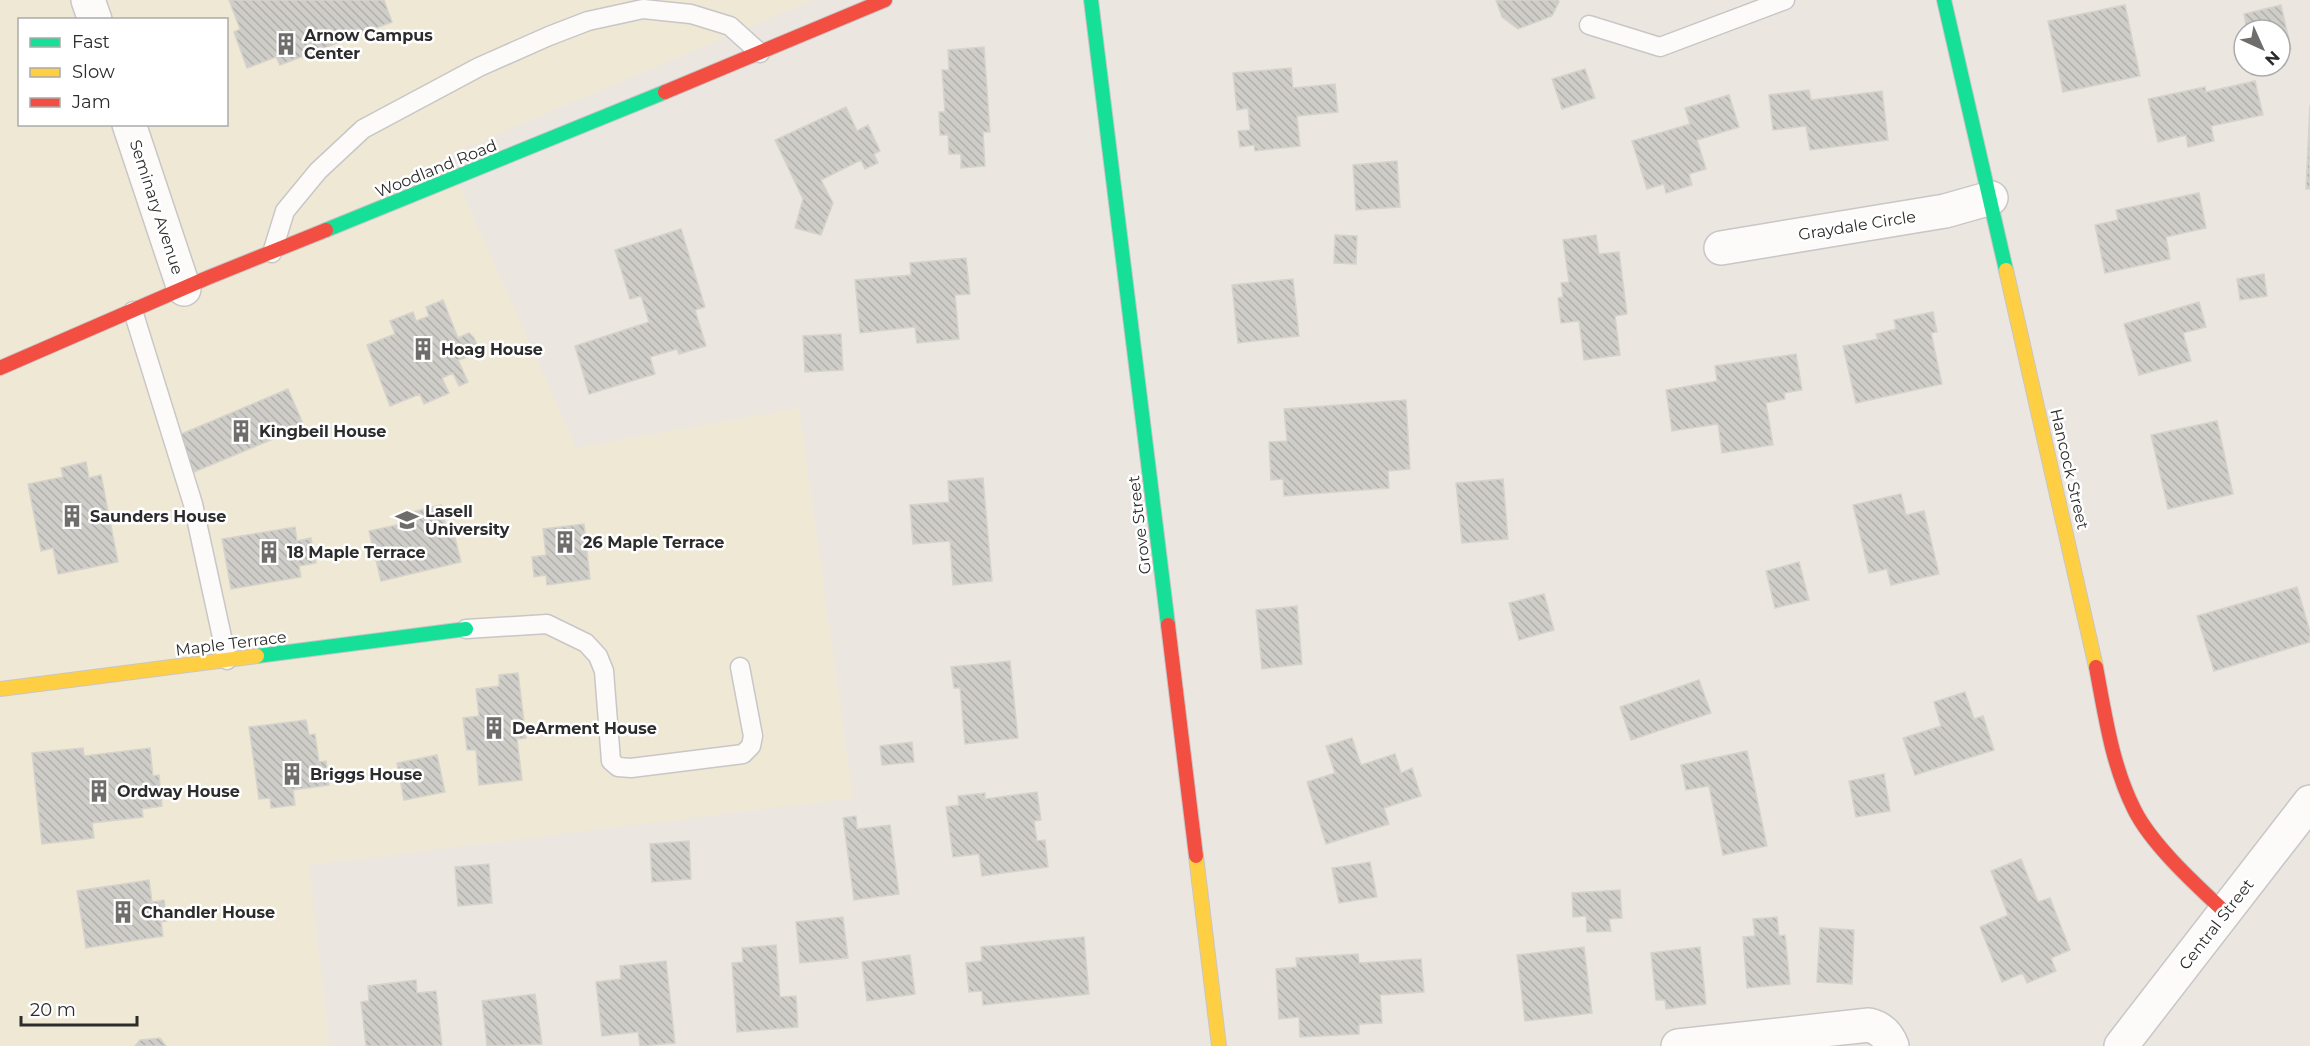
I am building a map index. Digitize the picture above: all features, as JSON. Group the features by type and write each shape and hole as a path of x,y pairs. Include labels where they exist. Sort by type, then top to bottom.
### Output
{"street":[{"path":"88,0 94,18"},
{"name":"Woodland Road","path":"0,368 207,278 885,0"},
{"name":"Grove Street","path":"1091,0 1219,1046"},
{"name":"Hancock Street","path":"1944,0 2079,585 2115,761 2134,810 2189,879 2225,912"},
{"name":"Seminary Avenue","path":"130,126 184,289"},
{"name":"Graydale Circle","path":"1721,248 1945,211 1991,198"},
{"name":"Maple Terrace","path":"0,689 466,629"},
{"name":"Central Street","path":"2121,1046 2310,802"},
{"path":"1678,1046 1869,1025 1877,1027 1886,1034 1892,1046"}],"lane":[{"path":"1589,25 1660,47 1785,0"},
{"path":"272,253 285,211 318,171 363,129 479,67 549,36 588,21 643,9 691,14 730,26 760,52"},
{"path":"133,311 193,504 227,660"},
{"path":"466,629 547,624 586,643 598,656 604,671 612,761 618,767 631,768 743,754 751,746 753,736 740,667"}],"shaded area":[{"name":"Lasell University","path":"0,0 812,0 446,156 576,448 799,408 853,798 308,865 330,1046 0,1046"}],"building":[{"name":"Arnow Campus Center","path":"229,0 384,0 392,22 280,65 276,57 247,68 234,32 240,29"},
{"path":"1496,0 1558,0 1559,2 1552,16 1518,29 1502,17"},
{"path":"2125,5 2140,76 2063,92 2048,21"},
{"path":"2281,5 2284,18 2245,18 2244,14"},
{"path":"984,47 990,132 983,132 985,166 961,168 961,154 949,154 948,135 940,135 939,112 945,112 942,70 949,70 948,50"},
{"path":"1291,68 1293,88 1335,84 1338,112 1297,116 1300,146 1255,151 1254,145 1240,147 1238,131 1250,130 1248,108 1237,110 1233,73"},
{"path":"1585,69 1595,98 1562,109 1552,79"},
{"path":"2255,81 2263,115 2211,126 2214,141 2188,147 2186,135 2158,142 2148,99 2205,87 2206,92"},
{"path":"1809,90 1811,100 1882,91 1888,140 1810,150 1806,126 1773,130 1769,95"},
{"path":"1729,95 1739,127 1697,140 1706,169 1689,174 1692,185 1666,193 1664,184 1647,189 1632,141 1690,124 1685,108"},
{"path":"2310,105 2310,189 2306,189"},
{"path":"846,107 857,131 868,125 880,151 874,154 878,163 865,169 861,160 821,180 833,203 821,235 795,228 803,199 775,140"},
{"path":"1397,161 1400,207 1356,210 1353,165"},
{"path":"2199,193 2206,228 2166,237 2170,259 2105,273 2095,225 2118,220 2116,210"},
{"path":"681,229 705,307 695,310 706,346 679,354 677,349 650,357 655,374 589,394 575,346 649,322 641,296 630,299 615,250"},
{"path":"1335,235 1357,236 1356,264 1334,263"},
{"path":"1596,235 1599,254 1619,252 1627,314 1615,316 1620,355 1584,360 1579,321 1561,323 1558,298 1563,297 1561,283 1569,282 1563,240"},
{"path":"966,258 970,294 955,295 959,339 917,343 915,327 860,333 855,280 911,275 910,263"},
{"path":"2264,274 2267,296 2240,300 2237,279"},
{"path":"1293,279 1299,336 1238,343 1232,285"},
{"name":"Hoag House","path":"443,300 458,338 469,333 477,345 477,354 458,360 468,382 459,386 453,373 442,378 449,393 424,404 420,394 390,406 367,345 395,334 390,321 413,312 416,321 429,316 426,307"},
{"path":"2199,302 2206,327 2183,333 2191,361 2139,375 2124,324"},
{"path":"1933,312 1937,332 1931,333 1942,384 1856,403 1843,346 1878,339 1876,334 1896,329 1894,320"},
{"path":"841,334 843,370 805,372 803,336"},
{"path":"1796,354 1802,390 1784,393 1785,399 1766,403 1773,445 1722,453 1718,424 1672,431 1666,390 1717,381 1715,366"},
{"name":"Kingbeil House","path":"288,389 304,426 194,472 179,435"},
{"path":"1406,400 1410,469 1388,471 1389,488 1284,496 1283,479 1271,480 1269,442 1287,441 1284,409"},
{"path":"2217,421 2233,494 2168,509 2151,435"},
{"name":"Saunders House","path":"86,462 89,478 101,475 118,562 58,574 53,548 41,551 28,484 63,477 61,468"},
{"path":"983,478 992,581 953,585 950,541 913,544 910,505 949,502 948,481"},
{"path":"1503,479 1508,539 1462,543 1456,483"},
{"path":"1901,494 1906,515 1924,511 1939,574 1891,585 1887,569 1869,573 1853,505"},
{"path":"441,505 447,532 453,530 461,562 381,581 369,531 406,523 404,514"},
{"name":"26 Maple Terrace","path":"584,524 590,579 547,585 546,575 534,577 532,557 546,555 543,529"},
{"name":"18 Maple Terrace","path":"295,527 297,541 311,538 316,563 299,566 301,577 231,589 222,539"},
{"path":"1799,562 1809,600 1775,608 1766,571"},
{"path":"2297,587 2310,632 2310,642 2214,671 2197,616"},
{"path":"1544,594 1554,630 1519,640 1509,603"},
{"path":"1297,606 1302,664 1262,669 1256,610"},
{"path":"1010,661 1018,738 965,744 960,688 954,688 951,667"},
{"name":"DeArment House","path":"518,673 526,738 517,739 522,780 479,785 476,750 467,750 463,718 479,716 476,689 499,686 499,675"},
{"path":"1699,680 1711,713 1631,740 1620,707"},
{"path":"1965,692 1974,719 1983,716 1994,750 1915,775 1903,738 1941,726 1934,702"},
{"name":"Briggs House","path":"306,720 309,735 315,734 319,762 326,761 329,785 293,790 295,805 271,808 270,798 259,799 249,727"},
{"path":"1352,738 1361,765 1395,754 1401,773 1412,768 1421,796 1384,808 1389,824 1326,844 1307,782 1335,773 1326,746"},
{"path":"912,742 914,762 882,765 880,746"},
{"name":"Ordway House","path":"83,748 84,756 150,748 153,776 159,775 162,806 142,809 143,817 92,823 94,838 42,844 32,753"},
{"path":"1747,751 1767,846 1723,855 1709,786 1686,790 1681,765"},
{"path":"437,755 445,792 404,800 397,763"},
{"path":"1884,774 1890,811 1856,817 1849,781"},
{"path":"1037,792 1041,820 1034,821 1037,841 1045,840 1048,867 982,876 979,854 953,857 946,807 959,805 958,796 985,793 985,799"},
{"path":"856,816 857,829 890,825 899,894 854,900 843,818"},
{"path":"689,841 691,879 652,882 650,844"},
{"path":"2021,859 2038,902 2050,898 2070,950 2051,958 2056,971 2027,983 2023,973 2002,982 1980,927 2008,915 1991,871"},
{"path":"1370,862 1377,897 1339,903 1332,868"},
{"path":"489,864 492,903 458,906 455,867"},
{"name":"Chandler House","path":"149,880 152,902 164,900 167,921 161,922 163,936 86,948 77,891"},
{"path":"1620,890 1622,918 1609,919 1611,931 1587,932 1586,916 1573,917 1572,893"},
{"path":"843,917 848,958 800,963 796,922"},
{"path":"1777,917 1779,936 1785,935 1790,984 1747,988 1743,937 1755,936 1753,919"},
{"path":"1820,928 1854,930 1852,984 1817,982"},
{"path":"1084,937 1089,994 983,1005 982,991 969,992 966,963 982,961 981,947"},
{"path":"776,945 780,997 796,996 798,1027 737,1032 732,963 743,962 742,948"},
{"path":"1584,947 1592,1013 1525,1021 1517,955"},
{"path":"1700,947 1706,1004 1666,1009 1665,1000 1656,1000 1651,953"},
{"path":"1358,954 1359,963 1421,959 1424,992 1380,995 1382,1023 1359,1024 1359,1034 1300,1037 1299,1017 1279,1019 1276,969 1297,967 1296,958"},
{"path":"910,955 915,994 867,1001 862,962"},
{"path":"666,961 675,1043 640,1046 638,1032 602,1036 596,982 621,979 620,966"},
{"path":"416,980 417,993 436,991 442,1046 366,1046 361,1002 369,1001 368,986"},
{"path":"535,994 542,1044 487,1046 482,1001"},
{"path":"160,1038 166,1046 135,1046 140,1040"}],"traffic: fast":[{"path":"1091,0 1168,625"},
{"path":"1944,0 2006,270"},
{"path":"326,230 665,92"},
{"path":"257,656 466,629"}],"traffic: slow":[{"path":"2006,270 2096,667"},
{"path":"0,689 257,656"},
{"path":"1196,856 1219,1046"}],"traffic: jam":[{"path":"665,92 885,0"},
{"path":"0,368 207,278 326,230"},
{"path":"1168,625 1196,856"},
{"path":"2096,667 2115,757 2134,809 2163,850 2225,912"}],"place":[{"name":"Arnow Campus Center","path":"286,44"},
{"name":"Hoag House","path":"423,349"},
{"name":"Kingbeil House","path":"241,431"},
{"name":"Saunders House","path":"72,516"},
{"name":"Lasell University","path":"407,520"},
{"name":"26 Maple Terrace","path":"565,542"},
{"name":"18 Maple Terrace","path":"269,552"},
{"name":"DeArment House","path":"494,728"},
{"name":"Briggs House","path":"292,774"},
{"name":"Ordway House","path":"99,791"},
{"name":"Chandler House","path":"123,912"}]}
